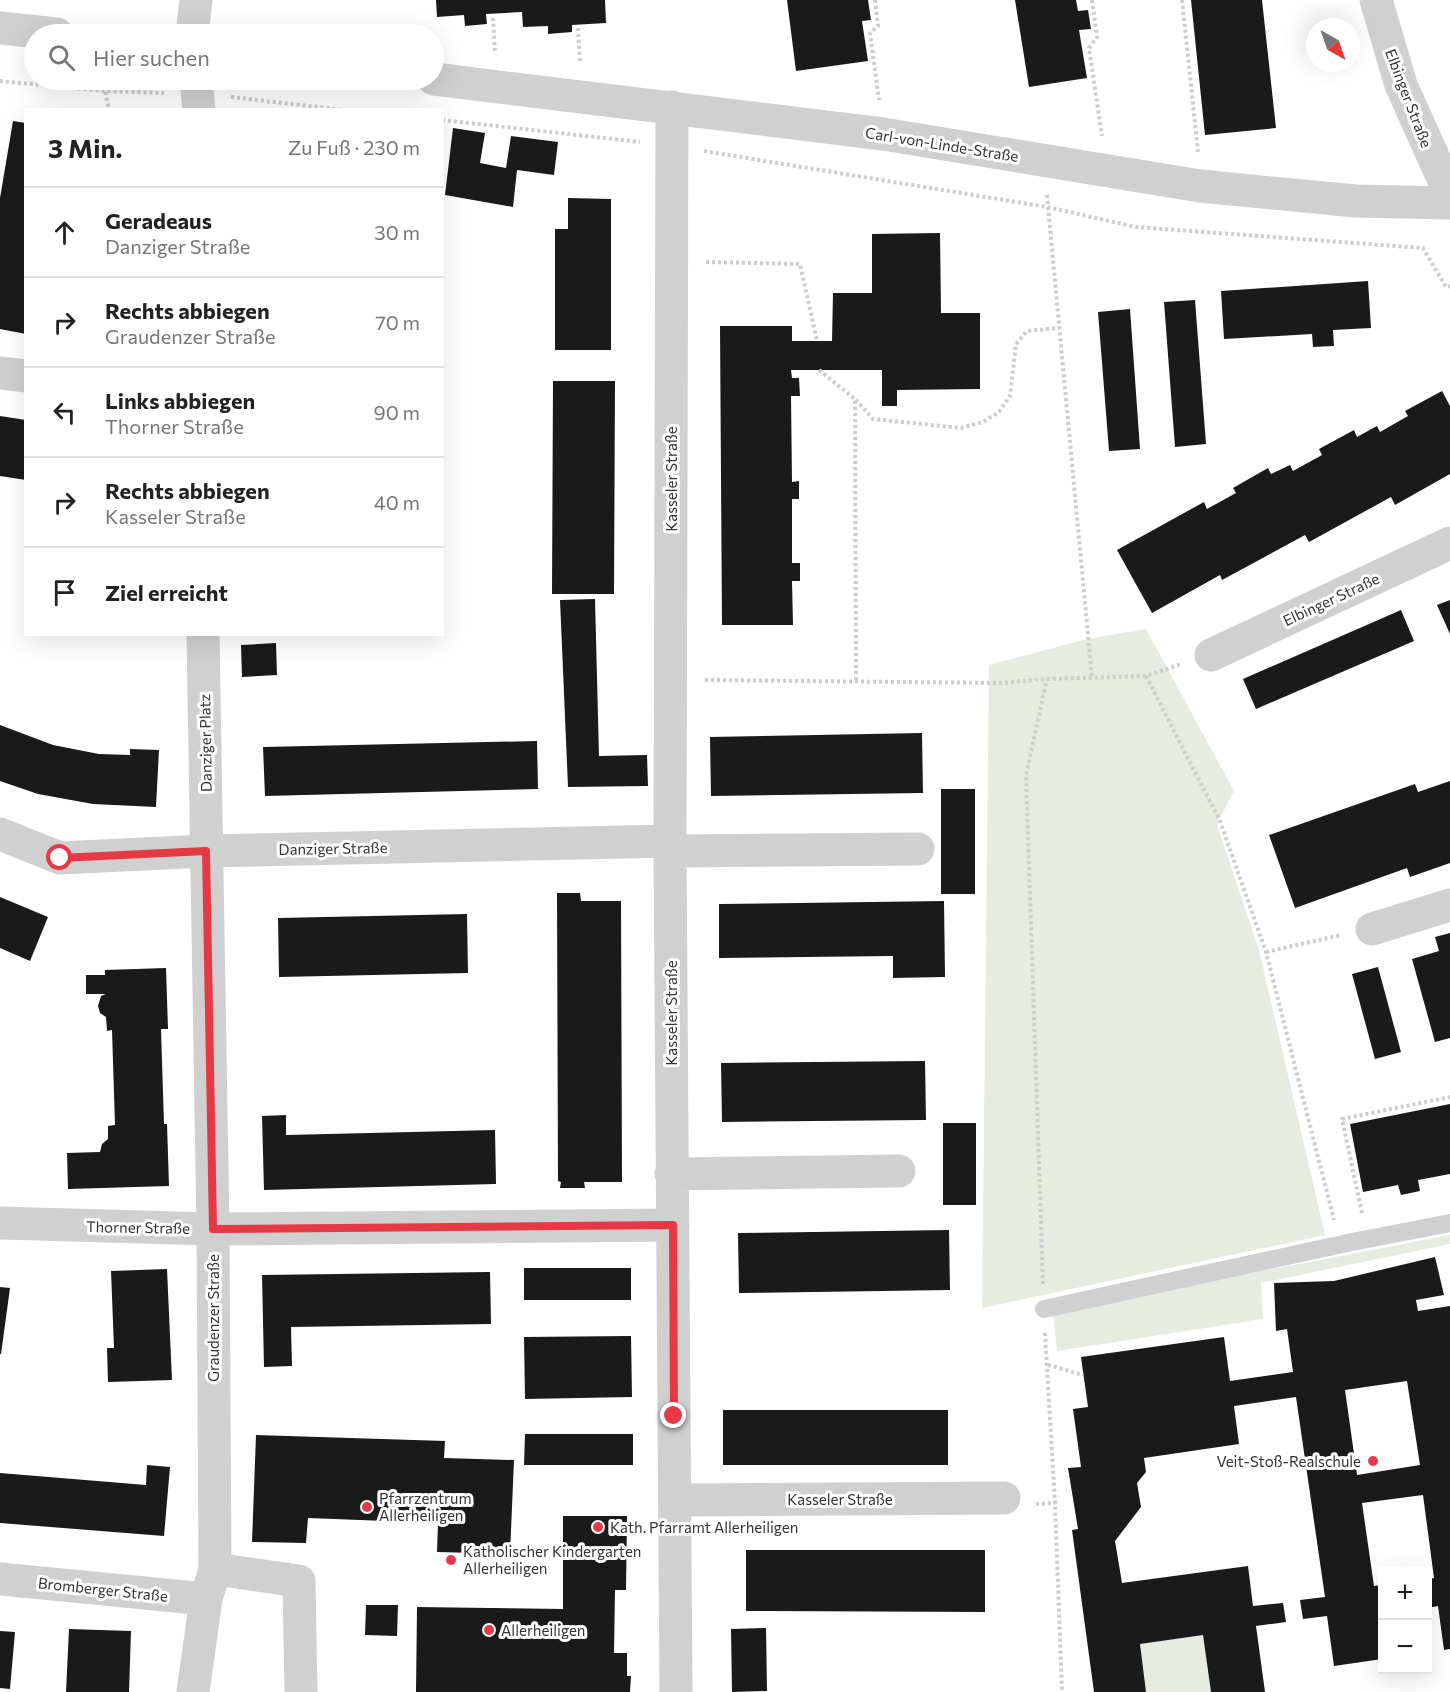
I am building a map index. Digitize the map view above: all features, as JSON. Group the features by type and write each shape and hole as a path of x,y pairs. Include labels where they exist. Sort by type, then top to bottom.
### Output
{"street":[{"path":"193,24 196,0"},
{"name":"Elbinger Straße","path":"1376,0 1401,85 1450,194"},
{"path":"0,28 24,31"},
{"name":"Carl-von-Linde-Straße","path":"444,80 672,106 883,134 1200,186 1355,201 1450,203"},
{"path":"197,90 199,108"},
{"name":"Kasseler Straße","path":"672,106 670,846 676,1692"},
{"path":"0,373 24,376"},
{"name":"Elbinger Straße","path":"1211,655 1450,543"},
{"name":"Danziger Platz","path":"203,636 206,851"},
{"name":"Danziger Straße","path":"0,834 60,858 206,851 670,846"},
{"path":"670,846 918,849"},
{"name":"Graudenzer Straße","path":"193,1692 211,1584 213,1229 206,851"},
{"path":"1372,928 1450,904"},
{"path":"671,1174 899,1171"},
{"name":"Thorner Straße","path":"0,1223 213,1229 673,1225"},
{"name":"Kasseler Straße","path":"675,1500 1004,1498"},
{"name":"Bromberger Straße","path":"0,1579 211,1584"},
{"path":"211,1584 299,1581 301,1692"}],"lane":[{"path":"1044,1310 1450,1223"}],"path":[{"path":"875,0 878,26 870,33 878,97"},
{"path":"1092,0 1097,37 1089,48 1107,171"},
{"path":"1182,0 1197,140"},
{"path":"493,18 494,36"},
{"path":"578,28 579,45"},
{"path":"105,90 109,108"},
{"path":"444,120 671,146 1047,207 1136,227 1422,248 1446,287 1450,286"},
{"path":"1046,161 1047,207 1092,678"},
{"path":"672,261 800,264 818,341"},
{"path":"819,370 855,399 873,419 961,428 983,422 999,412 1010,396 1016,344 1026,331 1058,328"},
{"path":"855,399 856,680"},
{"path":"671,679 1001,683 1146,676 1220,821 1266,952 1341,1246"},
{"path":"1047,679 1026,776 1044,1310 1062,1692"},
{"path":"1266,952 1372,928"},
{"path":"1368,1240 1342,1119 1450,1097"},
{"path":"1048,1365 1052,1364 1083,1375"}],"shaded area":[{"path":"1146,629 1234,791 1217,824 1259,950 1325,1235 982,1308 989,665 1087,639"},
{"path":"1450,1235 1450,1244 1261,1283 1263,1319 1057,1351 1053,1311"},
{"path":"1203,1635 1211,1692 1146,1692 1140,1644"}],"building":[{"path":"436,0 605,0 606,23 572,25 572,32 548,34 548,26 523,27 522,12 486,14 487,24 465,26 464,15 437,17"},
{"path":"787,0 868,0 871,20 862,21 868,61 796,71"},
{"path":"1015,0 1076,0 1078,11 1088,10 1091,29 1079,30 1087,78 1029,87"},
{"path":"1191,0 1262,0 1276,128 1205,135"},
{"path":"13,121 24,123 24,334 0,329 0,198"},
{"path":"453,128 485,133 480,163 506,168 511,136 558,142 554,175 517,170 513,207 445,195"},
{"path":"568,198 611,199 611,350 555,350 555,229 568,229"},
{"path":"940,233 941,313 980,313 980,389 897,390 897,406 882,406 882,370 791,370 792,378 799,378 800,396 791,396 792,482 799,481 799,499 792,499 792,563 800,563 800,581 792,581 793,625 722,625 720,326 792,326 792,341 832,341 833,293 872,293 872,234"},
{"path":"1368,281 1371,328 1333,330 1334,346 1313,347 1312,334 1224,339 1221,291"},
{"path":"1195,300 1206,444 1175,447 1164,302"},
{"path":"1130,309 1140,449 1109,451 1098,312"},
{"path":"553,381 615,381 614,594 552,594"},
{"path":"1442,391 1450,406 1450,474 1395,505 1391,497 1309,542 1305,535 1222,580 1220,575 1152,613 1117,550 1204,502 1207,509 1236,493 1233,488 1268,468 1271,474 1290,465 1293,471 1322,455 1319,449 1354,430 1357,437 1377,426 1380,432 1408,416 1405,411"},
{"path":"0,416 24,420 24,480 0,476"},
{"path":"595,599 599,756 647,755 648,786 568,787 560,600"},
{"path":"1450,600 1450,634 1437,605"},
{"path":"1401,610 1414,641 1256,709 1243,679"},
{"path":"276,643 277,675 242,677 241,645"},
{"path":"0,725 53,745 99,754 130,755 130,749 159,750 156,807 93,804 38,794 0,781"},
{"path":"922,733 923,793 711,796 710,737"},
{"path":"537,741 538,789 265,796 263,747"},
{"path":"1450,781 1450,863 1410,877 1407,868 1295,908 1269,835 1415,784 1418,792"},
{"path":"941,789 975,789 975,894 941,894"},
{"path":"557,893 580,893 581,901 621,901 622,1182 584,1182 585,1188 560,1188 561,1182 558,1181"},
{"path":"0,897 48,917 30,961 0,948"},
{"path":"944,901 945,977 893,978 893,956 719,958 719,904"},
{"path":"467,914 468,973 279,977 278,918"},
{"path":"1450,933 1450,1038 1435,1042 1412,959 1439,951 1435,937"},
{"path":"1378,967 1401,1052 1375,1059 1352,974"},
{"path":"166,968 168,1029 161,1029 164,1124 167,1124 169,1186 68,1189 67,1153 100,1152 102,1144 108,1139 108,1126 115,1125 112,1030 107,1031 106,1017 100,1013 98,1006 101,996 106,994 86,994 86,975 105,975 105,970"},
{"path":"925,1061 926,1120 722,1122 721,1063"},
{"path":"1450,1104 1450,1174 1418,1180 1420,1191 1401,1195 1398,1185 1363,1192 1350,1124"},
{"path":"286,1115 286,1135 495,1130 496,1184 264,1190 262,1116"},
{"path":"943,1123 976,1123 976,1205 943,1205"},
{"path":"949,1230 950,1290 739,1293 738,1233"},
{"path":"1435,1257 1444,1295 1416,1300 1418,1311 1450,1306 1450,1649 1444,1650 1438,1606 1432,1607 1432,1578 1434,1578 1423,1495 1362,1503 1374,1586 1378,1586 1378,1660 1334,1666 1327,1616 1303,1619 1300,1600 1325,1597 1296,1397 1234,1406 1239,1444 1144,1458 1146,1472 1137,1483 1141,1507 1115,1541 1122,1583 1248,1566 1253,1606 1283,1603 1286,1622 1256,1626 1265,1692 1211,1692 1203,1635 1140,1644 1146,1692 1094,1692 1072,1530 1078,1529 1068,1468 1081,1467 1073,1409 1088,1407 1081,1357 1224,1337 1230,1381 1293,1372 1287,1329 1276,1331 1274,1283 1334,1281","holes":["1407,1381 1420,1465 1357,1475 1345,1390"]},
{"path":"524,1268 631,1268 631,1300 524,1300"},
{"path":"167,1269 172,1380 108,1382 107,1348 114,1348 111,1271"},
{"path":"490,1272 491,1324 291,1327 292,1366 264,1367 262,1275"},
{"path":"0,1287 10,1288 1,1354 0,1354"},
{"path":"631,1336 632,1397 525,1399 524,1337"},
{"path":"723,1410 948,1410 948,1465 723,1465"},
{"path":"525,1434 633,1434 633,1465 524,1465"},
{"path":"256,1435 445,1441 444,1458 514,1460 510,1554 437,1552 438,1523 308,1518 306,1543 252,1542"},
{"path":"147,1465 170,1467 164,1536 0,1523 0,1473 146,1485"},
{"name":"Allerheiligen","path":"563,1516 627,1516 626,1590 615,1590 614,1653 627,1653 627,1676 631,1676 630,1692 416,1692 417,1607 563,1609"},
{"path":"746,1550 985,1550 985,1612 746,1611"},
{"path":"366,1605 398,1605 397,1636 365,1635"},
{"path":"766,1628 767,1691 732,1692 731,1629"},
{"path":"69,1629 131,1631 129,1692 66,1692"},
{"path":"0,1631 15,1632 10,1689 0,1688"}],"place":[{"name":"Veit-Stoß-Realschule","path":"1373,1461"},
{"name":"Pfarrzentrum Allerheiligen","path":"367,1507"},
{"name":"Kath. Pfarramt Allerheiligen","path":"598,1527"},
{"name":"Katholischer Kindergarten Allerheiligen","path":"451,1560"},
{"name":"Allerheiligen","path":"489,1630"}],"route":[{"path":"60,858 206,851 213,1229 673,1225 674,1416"}]}
